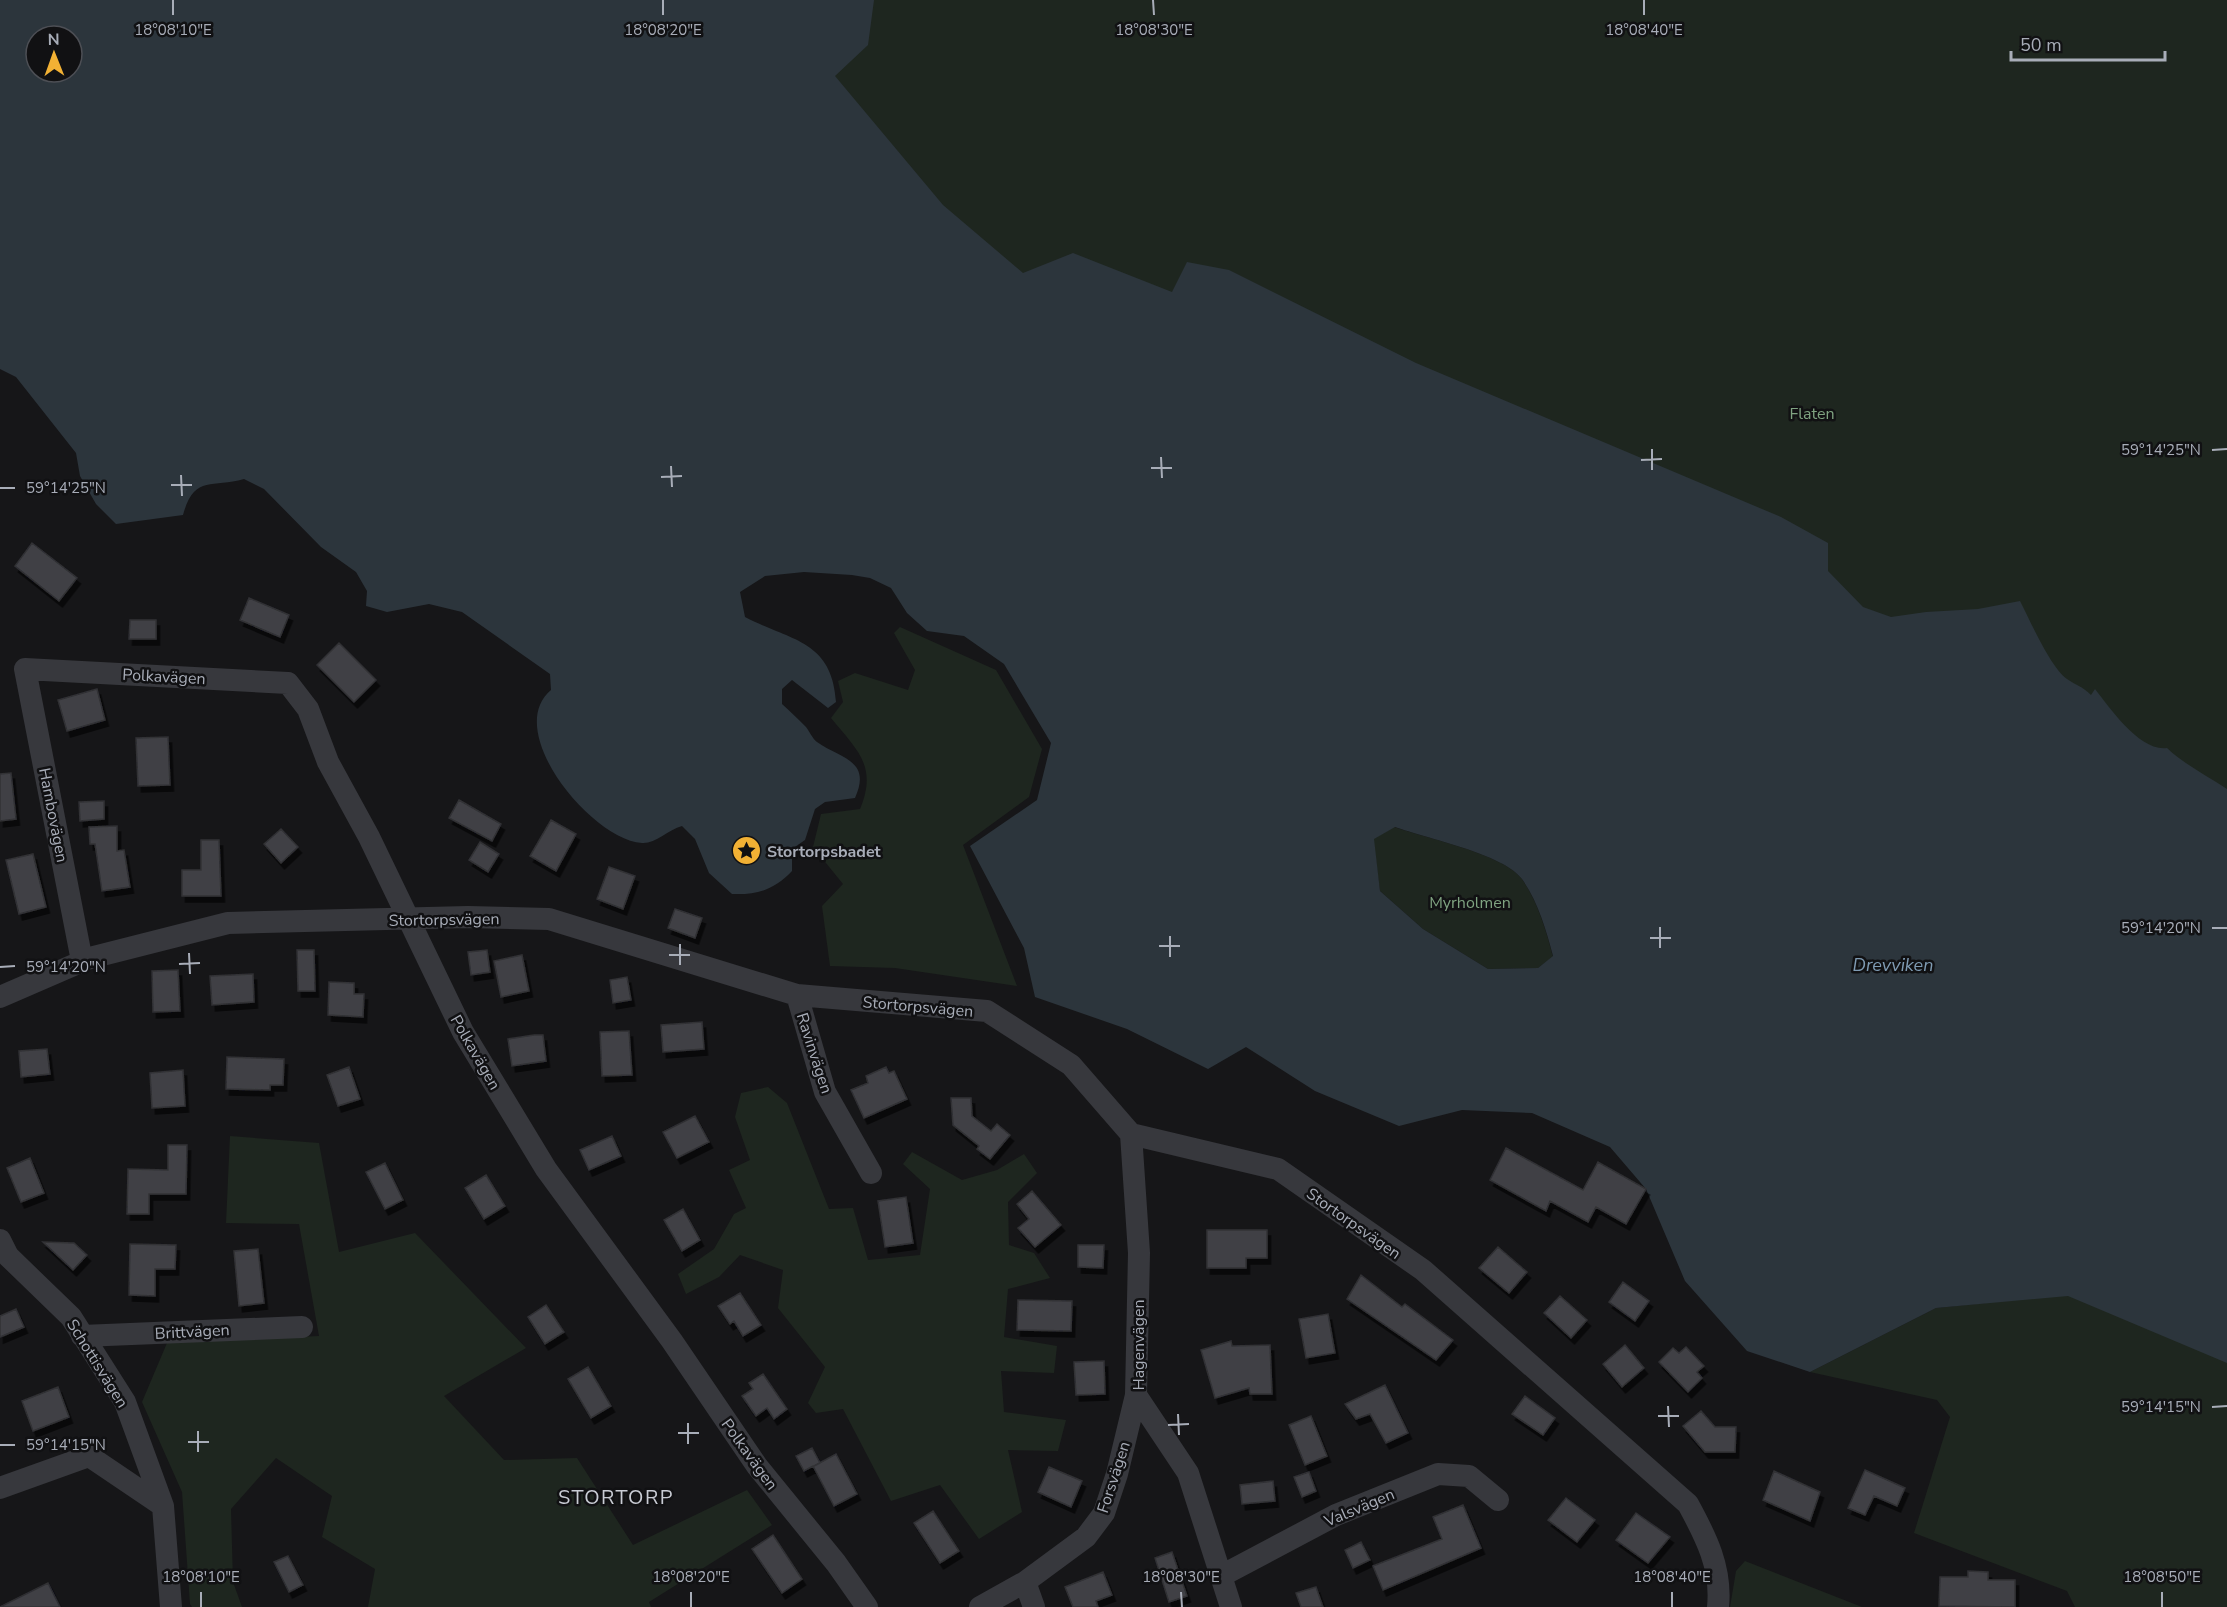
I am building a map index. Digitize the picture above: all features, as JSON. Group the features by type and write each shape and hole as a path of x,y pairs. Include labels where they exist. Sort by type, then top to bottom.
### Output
{"street":[{"name":"Polkavägen","path":"25,669 288,683 308,709 327,762 369,837 462,1032 546,1169 672,1341 757,1466 836,1563 867,1607"},
{"name":"Hambovägen","path":"25,669 82,961"},
{"name":"Stortorpsvägen","path":"0,997 82,961 228,923 468,917 549,919 796,995 987,1011 1071,1065 1131,1134 1278,1169 1423,1270 1688,1504 1710,1546 1720,1586 1718,1607"},
{"name":"Ravinvägen","path":"796,995 825,1092 871,1173"},
{"name":"Hagenvägen","path":"1131,1134 1138,1253 1136,1395 1188,1473 1231,1607"},
{"name":"Schottisvägen","path":"0,1240 8,1256 71,1317 125,1402 164,1506 171,1607"},
{"name":"Brittvägen","path":"82,1336 302,1327"},
{"name":"Forsvägen","path":"980,1607 1025,1582 1086,1538 1104,1513 1117,1474 1136,1395"},
{"path":"0,1488 89,1456 164,1506"},
{"name":"Valsvägen","path":"1221,1576 1336,1515 1438,1474 1469,1476 1498,1500"},
{"path":"1025,1582 1034,1607"}],"green space":[{"name":"Flaten","path":"181,0 2227,0 2227,1607 2075,1607 2067,1591 1914,1533 1950,1417 1937,1400 1810,1372 1936,1308 1986,1303 2074,1024"},
{"path":"900,627 996,670 1042,749 1029,797 963,845 1017,986 895,968 830,966 822,906 843,884 813,847 821,814 860,809 867,781 862,759 831,718 843,702 838,681 855,673 908,690 915,670 894,633"},
{"name":"Myrholmen","path":"1394,827 1482,854 1513,870 1522,879 1533,898 1553,957 1538,968 1488,969 1423,929 1380,891 1373,839"},
{"path":"768,1087 787,1103 829,1209 853,1208 868,1260 920,1255 930,1189 903,1164 912,1152 962,1180 997,1170 1024,1154 1037,1173 1008,1202 1009,1245 1034,1253 1050,1278 1008,1289 1004,1337 1057,1346 1054,1373 1001,1371 1004,1412 1066,1420 1058,1451 1008,1450 1022,1512 979,1539 940,1485 891,1501 843,1409 816,1413 808,1403 825,1367 778,1308 783,1270 740,1255 719,1277 686,1294 678,1274 714,1249 734,1214 746,1208 729,1170 750,1160 735,1117 741,1093"},
{"path":"230,1136 319,1143 339,1252 415,1233 526,1348 444,1396 504,1460 577,1458 633,1545 747,1490 772,1525 649,1602 651,1607 368,1607 375,1569 322,1537 332,1496 276,1458 231,1509 233,1582 242,1607 192,1607 182,1492 142,1402 167,1343 319,1336 299,1224 226,1223"},
{"path":"1745,1561 1862,1607 1730,1607 1736,1571"}],"water":[{"name":"Drevviken","path":"0,0 874,0 868,45 835,76 943,205 1023,273 1073,253 1172,292 1187,262 1229,270 1416,363 1781,517 1828,543 1828,571 1863,607 1891,617 1978,609 2020,601 2047,654 2067,679 2091,695 2095,689 2126,727 2146,743 2167,748 2188,765 2227,789 2227,1363 2068,1296 1936,1308 1810,1372 1747,1351 1685,1281 1646,1189 1610,1147 1532,1113 1462,1110 1399,1126 1315,1091 1246,1047 1208,1069 1127,1029 1035,997 1024,948 970,846 1037,800 1051,743 1004,664 964,636 927,631 907,613 891,588 870,578 804,572 765,576 740,592 745,617 806,645 818,654 827,666 833,682 836,702 828,708 792,680 782,689 782,704 806,727 817,742 851,762 857,768 860,776 855,798 825,802 815,809 805,840 792,849 792,871 779,883 749,894 732,894 709,873 695,839 682,826 652,841 642,843 622,837 600,824 578,804 559,781 545,756 538,731 539,708 551,690 550,674 462,612 429,604 387,612 366,606 367,591 356,572 321,547 264,489 244,479 198,488 187,502 183,515 116,524 96,504 80,476 76,453 16,377 0,369","holes":["1395,827 1499,862 1513,870 1522,879 1537,906 1553,956 1538,968 1488,969 1423,929 1380,891 1374,839"]}],"building":[{"path":"32,543 77,578 59,601 15,566"},
{"path":"249,598 289,615 280,637 240,620"},
{"path":"130,620 156,620 156,639 129,639"},
{"path":"339,643 376,680 354,702 317,665"},
{"path":"97,689 105,720 67,731 58,700"},
{"path":"168,737 170,785 138,786 136,738"},
{"path":"11,773 16,819 0,821 0,774"},
{"path":"459,800 501,824 492,841 449,818"},
{"path":"104,801 104,819 80,821 79,802"},
{"path":"551,820 576,834 556,871 530,856"},
{"path":"117,826 117,851 124,850 130,887 102,891 95,844 90,844 89,827"},
{"path":"281,829 298,847 281,863 264,844"},
{"path":"201,840 219,840 221,896 182,896 182,870 201,870"},
{"path":"480,842 499,854 488,872 469,860"},
{"path":"33,854 46,907 19,914 6,860"},
{"path":"609,867 635,876 623,909 597,899"},
{"path":"675,909 702,918 695,938 668,928"},
{"path":"297,950 314,950 315,991 298,991"},
{"path":"487,950 490,972 471,975 468,952"},
{"path":"522,955 529,991 501,997 494,961"},
{"path":"178,970 180,1011 153,1012 152,971"},
{"path":"253,974 254,1002 212,1005 210,976"},
{"path":"627,977 631,1000 613,1003 610,980"},
{"path":"329,982 354,983 354,994 364,994 363,1017 328,1015"},
{"path":"702,1022 704,1049 663,1052 661,1025"},
{"path":"629,1031 632,1075 602,1076 600,1032"},
{"path":"543,1035 546,1061 512,1066 508,1039"},
{"path":"47,1049 50,1074 21,1077 19,1051"},
{"path":"227,1057 284,1059 283,1085 270,1085 270,1090 226,1089"},
{"path":"349,1067 360,1099 338,1106 327,1075"},
{"path":"886,1067 889,1073 894,1071 907,1099 864,1118 851,1090 868,1083 866,1076"},
{"path":"183,1070 185,1106 152,1108 150,1073"},
{"path":"951,1098 971,1098 972,1116 991,1131 997,1124 1010,1135 990,1159 977,1149 979,1146 953,1125"},
{"path":"695,1116 709,1142 677,1158 663,1132"},
{"path":"612,1136 621,1156 589,1170 580,1150"},
{"path":"168,1145 187,1145 186,1194 149,1194 149,1214 127,1214 128,1169 168,1170"},
{"path":"1506,1148 1583,1190 1598,1162 1646,1189 1626,1224 1596,1207 1588,1222 1550,1201 1546,1211 1490,1180"},
{"path":"30,1158 44,1193 21,1202 7,1168"},
{"path":"385,1163 403,1200 385,1209 366,1172"},
{"path":"486,1175 505,1206 484,1219 465,1188"},
{"path":"1032,1191 1061,1225 1035,1247 1018,1228 1029,1219 1017,1204"},
{"path":"906,1197 913,1243 885,1247 878,1201"},
{"path":"683,1209 700,1240 682,1251 664,1220"},
{"path":"1207,1230 1267,1230 1267,1258 1246,1258 1246,1268 1207,1268"},
{"path":"43,1242 74,1243 87,1255 73,1270"},
{"path":"130,1244 176,1245 175,1269 155,1269 155,1296 129,1295"},
{"path":"1078,1245 1104,1245 1103,1268 1078,1267"},
{"path":"1498,1247 1527,1272 1509,1293 1479,1268"},
{"path":"258,1249 264,1303 239,1306 234,1251"},
{"path":"1361,1275 1402,1307 1405,1304 1453,1340 1436,1360 1347,1299"},
{"path":"1623,1282 1649,1301 1635,1321 1609,1302"},
{"path":"740,1293 761,1325 743,1336 734,1321 730,1324 718,1306"},
{"path":"1560,1296 1587,1320 1571,1338 1544,1313"},
{"path":"1018,1300 1072,1301 1071,1331 1017,1330"},
{"path":"546,1305 564,1332 545,1344 528,1317"},
{"path":"16,1309 24,1327 0,1337 0,1316"},
{"path":"1328,1314 1335,1353 1306,1358 1299,1319"},
{"path":"1231,1341 1232,1346 1270,1345 1272,1394 1250,1394 1249,1388 1215,1398 1201,1350"},
{"path":"1625,1345 1644,1368 1622,1387 1603,1364"},
{"path":"1686,1347 1704,1366 1697,1372 1702,1378 1688,1392 1659,1362 1673,1348 1679,1353"},
{"path":"1104,1361 1105,1394 1076,1395 1074,1362"},
{"path":"588,1367 611,1406 591,1418 568,1379"},
{"path":"763,1374 787,1409 774,1419 767,1408 756,1416 742,1396 753,1389 749,1383"},
{"path":"1385,1385 1408,1433 1386,1443 1370,1414 1356,1419 1345,1404"},
{"path":"58,1387 69,1417 33,1431 22,1401"},
{"path":"1525,1396 1555,1418 1543,1435 1512,1414"},
{"path":"1701,1411 1715,1427 1736,1427 1735,1452 1705,1452 1683,1426"},
{"path":"1311,1416 1327,1456 1305,1465 1289,1425"},
{"path":"812,1448 820,1463 836,1454 857,1494 834,1506 813,1466 804,1471 796,1456"},
{"path":"1049,1467 1082,1481 1071,1507 1038,1492"},
{"path":"1865,1470 1905,1488 1897,1506 1874,1496 1865,1515 1848,1508"},
{"path":"1774,1471 1820,1492 1810,1521 1763,1500"},
{"path":"1309,1472 1316,1491 1302,1497 1294,1477"},
{"path":"1273,1481 1275,1501 1242,1504 1240,1485"},
{"path":"1566,1498 1595,1520 1577,1542 1548,1520"},
{"path":"1463,1505 1481,1548 1383,1590 1373,1566 1442,1539 1433,1517"},
{"path":"933,1511 959,1551 940,1563 914,1523"},
{"path":"1636,1513 1670,1537 1648,1563 1616,1540"},
{"path":"773,1535 802,1579 782,1593 752,1549"},
{"path":"1361,1542 1370,1560 1353,1568 1345,1550"},
{"path":"1172,1552 1187,1596 1169,1602 1155,1558"},
{"path":"288,1556 303,1585 289,1592 274,1562"},
{"path":"1968,1571 1988,1572 1988,1580 2015,1580 2015,1607 1939,1606 1940,1577 1968,1577"},
{"path":"1103,1572 1112,1595 1096,1601 1098,1607 1073,1607 1065,1587"},
{"path":"48,1583 60,1607 0,1607"},
{"path":"1316,1587 1323,1607 1301,1607 1296,1593"}],"place":[{"name":"Stortorpsbadet","path":"746,851"}],"district":[{"name":"STORTORP","path":"616,1497"}]}
